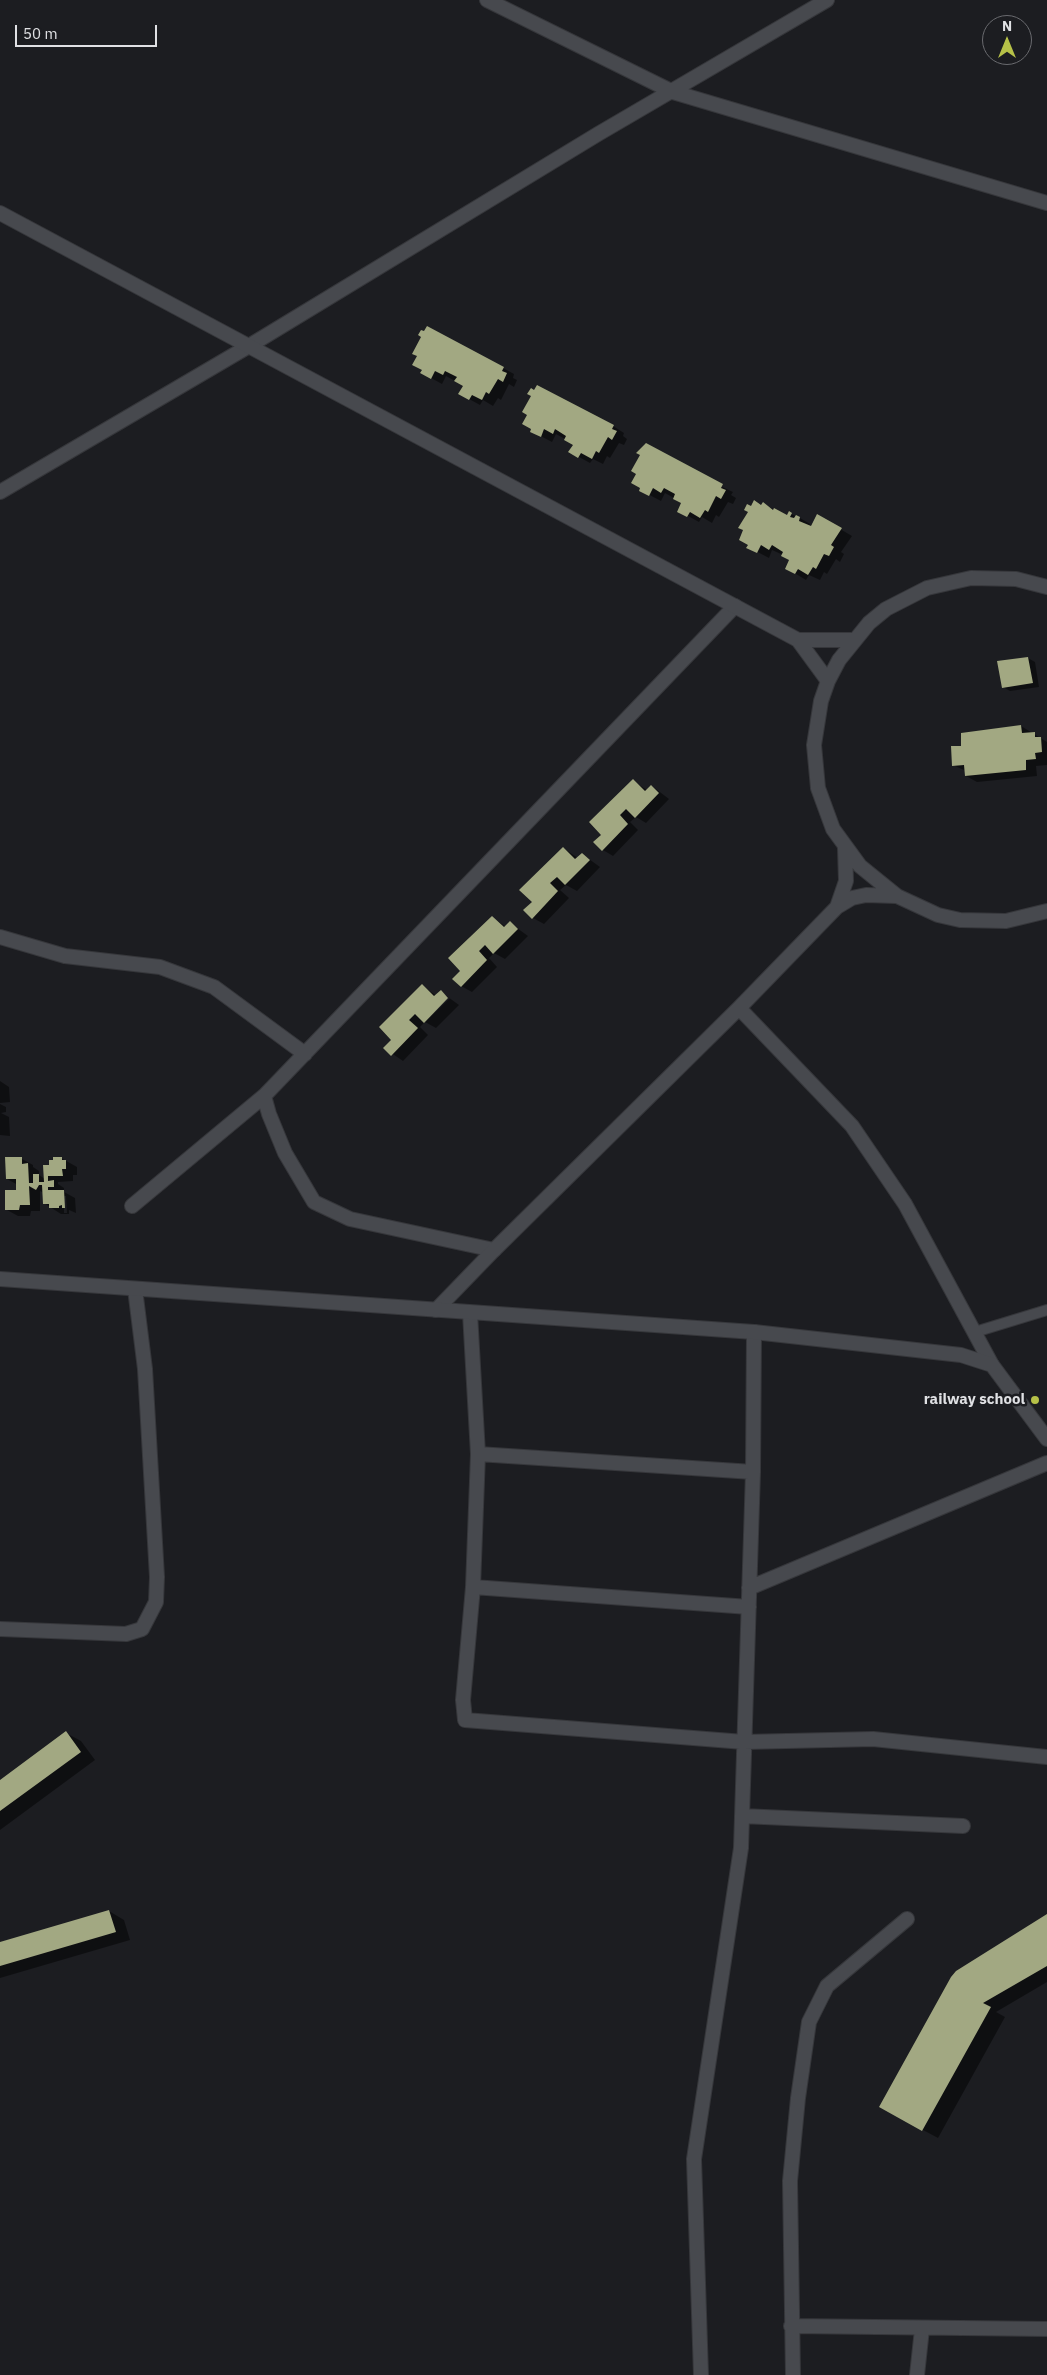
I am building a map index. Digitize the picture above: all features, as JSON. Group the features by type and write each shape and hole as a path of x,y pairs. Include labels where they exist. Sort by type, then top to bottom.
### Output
{"street":[{"path":"487,0 673,92 1047,203"},
{"path":"0,492 249,346 598,134 673,92 827,0"},
{"path":"0,213 798,640 828,681"},
{"path":"1047,587 1016,579 993,577 948,581 920,591 886,609 854,640 828,681 816,723 815,766 825,809 845,848 866,871 896,896 924,910 960,920 1006,921 1047,912"},
{"path":"132,1206 264,1096 734,606"},
{"path":"798,640 854,640"},
{"path":"837,907 846,881 845,848"},
{"path":"436,1310 494,1250 739,1008 837,907 852,898 866,895 896,896"},
{"path":"0,937 65,956 160,967 214,987 306,1054"},
{"path":"739,1008 852,1126 905,1204 992,1365 1047,1440"},
{"path":"264,1096 269,1114 285,1153 314,1202 350,1219 494,1250"},
{"path":"0,1279 754,1332 960,1355 992,1365"},
{"path":"0,1629 126,1634 142,1629 156,1602 158,1577 145,1369 135,1289"},
{"path":"470,1313 478,1454 472,1587 464,1700 465,1720 744,1742 873,1739 1047,1757"},
{"path":"701,2375 694,2159 741,1848 753,1472 754,1332"},
{"path":"478,1454 753,1472"},
{"path":"749,1588 1047,1463"},
{"path":"472,1587 748,1607"},
{"path":"742,1816 963,1826"},
{"path":"793,2375 790,2181 798,2098 809,2022 827,1986 907,1919"},
{"path":"791,2326 1047,2329"},
{"path":"917,2375 922,2329"}],"lane":[{"path":"975,1332 1047,1310"}],"building":[{"path":"427,326 504,367 502,371 507,373 503,382 498,379 489,394 486,392 482,400 472,395 469,400 458,394 463,386 454,381 457,377 445,371 443,375 435,371 431,379 420,373 422,370 412,365 417,356 412,354 421,337 418,335"},
{"path":"537,385 614,425 612,429 617,431 612,440 608,437 599,453 596,451 592,459 581,453 578,458 568,452 573,445 564,440 566,436 555,429 553,434 544,429 541,437 530,432 531,429 522,424 527,415 522,412 531,396 527,394 531,388 534,390"},
{"path":"646,443 723,484 721,488 726,490 721,499 716,496 708,512 705,510 700,518 690,512 687,517 677,512 681,503 673,499 675,494 664,488 661,493 653,488 649,496 639,491 640,488 631,483 636,474 631,471 640,455 636,453"},
{"path":"754,500 761,505 763,502 773,510 774,508 787,515 789,511 792,513 790,517 794,518 796,515 800,517 799,521 811,526 817,514 842,528 831,545 834,547 829,556 824,554 816,569 813,567 808,575 798,569 795,574 785,569 789,560 781,556 783,552 772,545 769,550 761,545 757,553 746,548 748,545 739,540 743,530 738,528 748,512 744,510 747,504 751,506"},
{"path":"1028,657 1033,683 1002,688 997,661"},
{"path":"1021,725 1022,733 1035,732 1035,737 1041,737 1042,752 1035,753 1036,759 1026,760 1026,770 965,776 964,765 952,766 951,746 961,746 961,733"},
{"path":"633,779 645,791 651,785 659,793 635,818 626,809 620,815 628,824 602,851 593,842 601,835 589,822"},
{"path":"563,847 575,859 582,853 590,860 565,885 557,877 550,883 558,891 532,919 523,910 532,902 519,890"},
{"path":"492,916 504,927 510,921 518,929 493,954 485,945 479,951 487,960 461,987 452,979 460,971 448,958"},
{"path":"422,984 434,996 441,990 448,998 424,1023 415,1014 409,1020 418,1028 391,1056 383,1048 391,1040 379,1027"},
{"path":"5,1157 22,1157 22,1164 28,1163 29,1183 33,1183 33,1174 39,1174 39,1182 44,1182 43,1165 49,1165 49,1160 53,1160 53,1157 62,1157 62,1160 66,1160 66,1169 62,1169 63,1176 48,1176 48,1181 54,1180 54,1187 48,1187 48,1190 64,1190 65,1208 62,1208 62,1205 59,1208 49,1208 49,1204 43,1204 42,1185 39,1185 36,1190 29,1186 30,1205 20,1205 19,1210 5,1210 5,1190 16,1190 16,1179 6,1179"},
{"path":"66,1731 81,1752 0,1811 0,1780"},
{"path":"109,1910 116,1932 0,1966 0,1942"},
{"path":"1047,1914 1047,1966 983,2003 991,2007 922,2131 879,2107 956,1971"}],"place":[{"name":"railway school","path":"1035,1400"}]}
